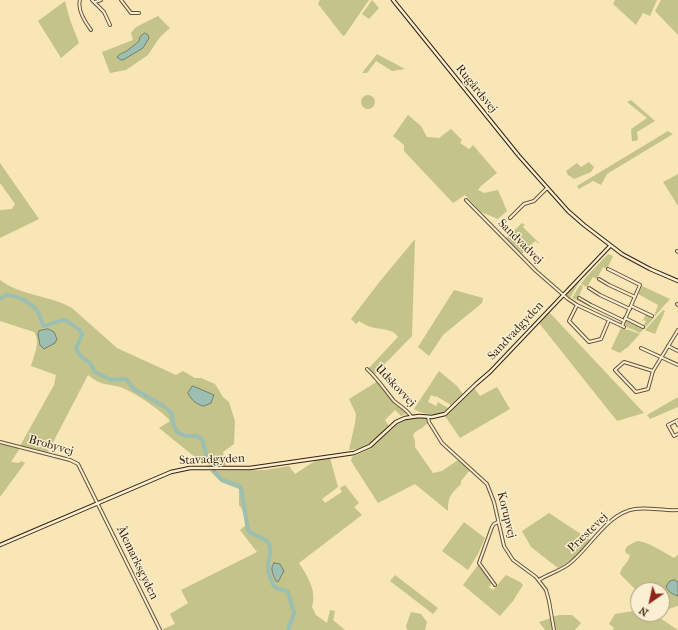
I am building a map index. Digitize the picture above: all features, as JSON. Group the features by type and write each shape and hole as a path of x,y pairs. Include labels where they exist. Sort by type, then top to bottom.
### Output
{"street":[{"path":"80,0 79,3 82,14 91,30"},
{"path":"92,0 106,14 110,25"},
{"path":"95,2 101,0"},
{"path":"121,0 131,13 138,13"},
{"name":"Rugårdsvej","path":"393,0 519,156 572,215 610,246 628,258 678,281"},
{"path":"510,218 524,204 534,201 547,188"},
{"name":"Sandvadvej","path":"466,200 536,271 577,305 623,326 625,319"},
{"name":"Sandvadgyden","path":"428,417 438,416 448,411 490,372 610,246"},
{"path":"608,269 640,285 625,319"},
{"path":"598,279 635,297"},
{"path":"589,288 600,295 652,316"},
{"path":"578,298 643,327"},
{"path":"577,305 569,321 589,342 600,339 609,320"},
{"path":"654,371 624,362 615,370 636,392 648,389 654,371 678,330"},
{"path":"668,346 678,351"},
{"path":"641,348 678,365"},
{"name":"Udskovvej","path":"366,369 375,376 395,401 411,416"},
{"name":"Stavadgyden","path":"0,546 171,472 190,468 250,468 273,466 354,453 370,446 396,422 411,416 428,417"},
{"name":"Korupvej","path":"428,417 429,422 442,443 487,484 494,502 504,546 509,556 516,564 538,580"},
{"path":"678,425 677,421 668,425 674,436 678,434"},
{"name":"Brobyvej","path":"0,442 70,460 78,464 98,503"},
{"name":"Ålemarksgyden","path":"98,503 160,630"},
{"name":"Præstevej","path":"538,580 569,564 583,552 609,522 625,512 641,508 678,510"},
{"path":"495,585 479,562 492,528 494,524 498,522"},
{"path":"538,580 548,595 554,630"}],"shaded area":[{"path":"320,0 369,0 343,36 318,4"},
{"path":"372,0 379,8 369,19 362,14"},
{"path":"615,0 657,0 650,16 643,13 636,25 613,4"},
{"path":"661,0 678,0 678,35 655,11"},
{"path":"65,1 70,20 79,43 61,58 38,21"},
{"path":"158,16 170,28 160,37 148,55 126,70 110,73 102,52 133,40 131,33 136,27"},
{"path":"145,33 149,38 143,48 123,60 117,57 138,42 140,37"},
{"path":"377,54 405,69 392,71 376,61 367,73 362,73"},
{"path":"365,95 371,95 375,99 375,105 371,109 365,109 361,105 361,99"},
{"path":"631,100 655,121 637,132 638,139 636,141 632,141 631,129 647,118 627,102"},
{"path":"408,115 421,126 427,137 439,138 451,129 462,140 460,143 469,149 473,145 497,173 478,190 484,193 498,190 507,211 498,219 481,212 465,195 453,203 404,151 404,145 393,136"},
{"path":"668,131 673,134 607,174 601,185 593,181 579,189 577,186"},
{"path":"589,162 594,167 591,172 574,179 568,175 566,171 577,163 581,167"},
{"path":"0,163 39,219 0,238 0,210 12,209 15,204 0,183"},
{"path":"678,174 678,206 663,182"},
{"path":"522,223 525,225 523,227 539,244 535,241 522,254 506,238"},
{"path":"415,239 412,336 375,374 368,369 398,337 393,332 370,327 359,321 356,324 351,319"},
{"path":"608,254 613,256 607,269 603,267 597,279 593,277 587,287 581,284 586,277"},
{"path":"582,277 570,298 566,295 566,293"},
{"path":"0,280 17,289 54,300 72,308 117,348 176,375 183,371 195,378 201,378 215,384 223,397 229,402 235,421 234,444 223,452 226,467 207,466 209,462 205,458 201,462 159,428 170,421 146,401 126,389 100,383 88,375 48,452 20,446 54,385 56,375 31,366 37,344 34,332 0,321"},
{"path":"580,285 583,286 578,299 622,321 620,323 621,321 572,298"},
{"path":"642,286 670,299 655,316 658,305 638,294"},
{"path":"454,290 483,298 482,303 443,335 429,356 418,347"},
{"path":"663,310 665,311 655,334 645,330"},
{"path":"549,312 644,413 617,421 539,323"},
{"path":"646,314 654,318 640,333 625,326 626,320 643,327 646,321 644,320 642,322"},
{"path":"621,328 640,334 620,353 611,349"},
{"path":"48,329 54,332 57,339 55,343 44,349 40,345 38,334 39,331"},
{"path":"439,371 457,386 463,394 451,405 436,396 431,395 428,402 436,406 438,402 448,408 441,413 427,414 414,409"},
{"path":"378,381 391,399 407,413 401,416 395,410 385,420 389,426 376,439 367,445 349,450 356,414 349,399"},
{"path":"193,386 214,395 211,403 204,406 199,405 193,400 188,393"},
{"path":"497,387 510,409 460,438 445,416 474,388 480,396"},
{"path":"678,397 678,407 650,419 647,415"},
{"path":"408,418 426,418 428,423 413,435 415,447 433,473 442,471 458,460 470,470 451,496 448,511 415,484 378,503 351,461 352,457 370,449 401,421"},
{"path":"0,443 20,448 11,462 19,463 21,461 25,463 0,497"},
{"path":"330,458 338,487 322,499 325,503 342,492 340,488 345,485 359,503 354,507 362,515 299,563 311,584 313,595 312,607 316,615 327,623 330,610 335,611 333,620 345,630 161,630 175,624 170,614 188,603 181,590 257,552 240,530 246,525 242,509 239,505 239,489 221,482 210,471 265,470 289,466 295,474 318,459"},
{"path":"549,513 590,540 576,556 558,568 531,547 522,531"},
{"path":"464,522 485,538 478,554 468,570 442,551"},
{"path":"637,541 651,545 674,558 678,555 678,606 670,608 670,582 630,582 630,584 620,574 628,561 630,555 625,551 630,545"},
{"path":"274,563 280,564 284,571 278,582 276,581 272,572"},
{"path":"478,565 492,583 489,587 493,590 506,575 523,585 513,601 500,616 463,585"},
{"path":"395,575 438,608 433,614 390,581"},
{"path":"675,580 678,582 678,596 670,592 670,581"},
{"path":"411,612 421,614 427,622 425,630 407,630 406,626"},
{"path":"630,612 630,622 666,622 678,630 612,630 614,628 609,624 615,614"},
{"path":"559,615 572,615 581,623 575,630 555,630 552,617"},
{"path":"551,618 552,630 545,630 539,622"}],"waterway":[{"path":"0,299 6,295 16,297 29,303 40,316 44,326 64,320 81,331 82,335 76,348 77,351 90,363 95,372 111,380 126,379 134,389 165,407 172,414 173,424 177,432 185,436 197,436 202,439 206,454 214,464 214,471 222,480 241,488 248,530 265,539 269,544 270,552 268,572 273,585 278,589 288,592 294,613 288,630"}]}
